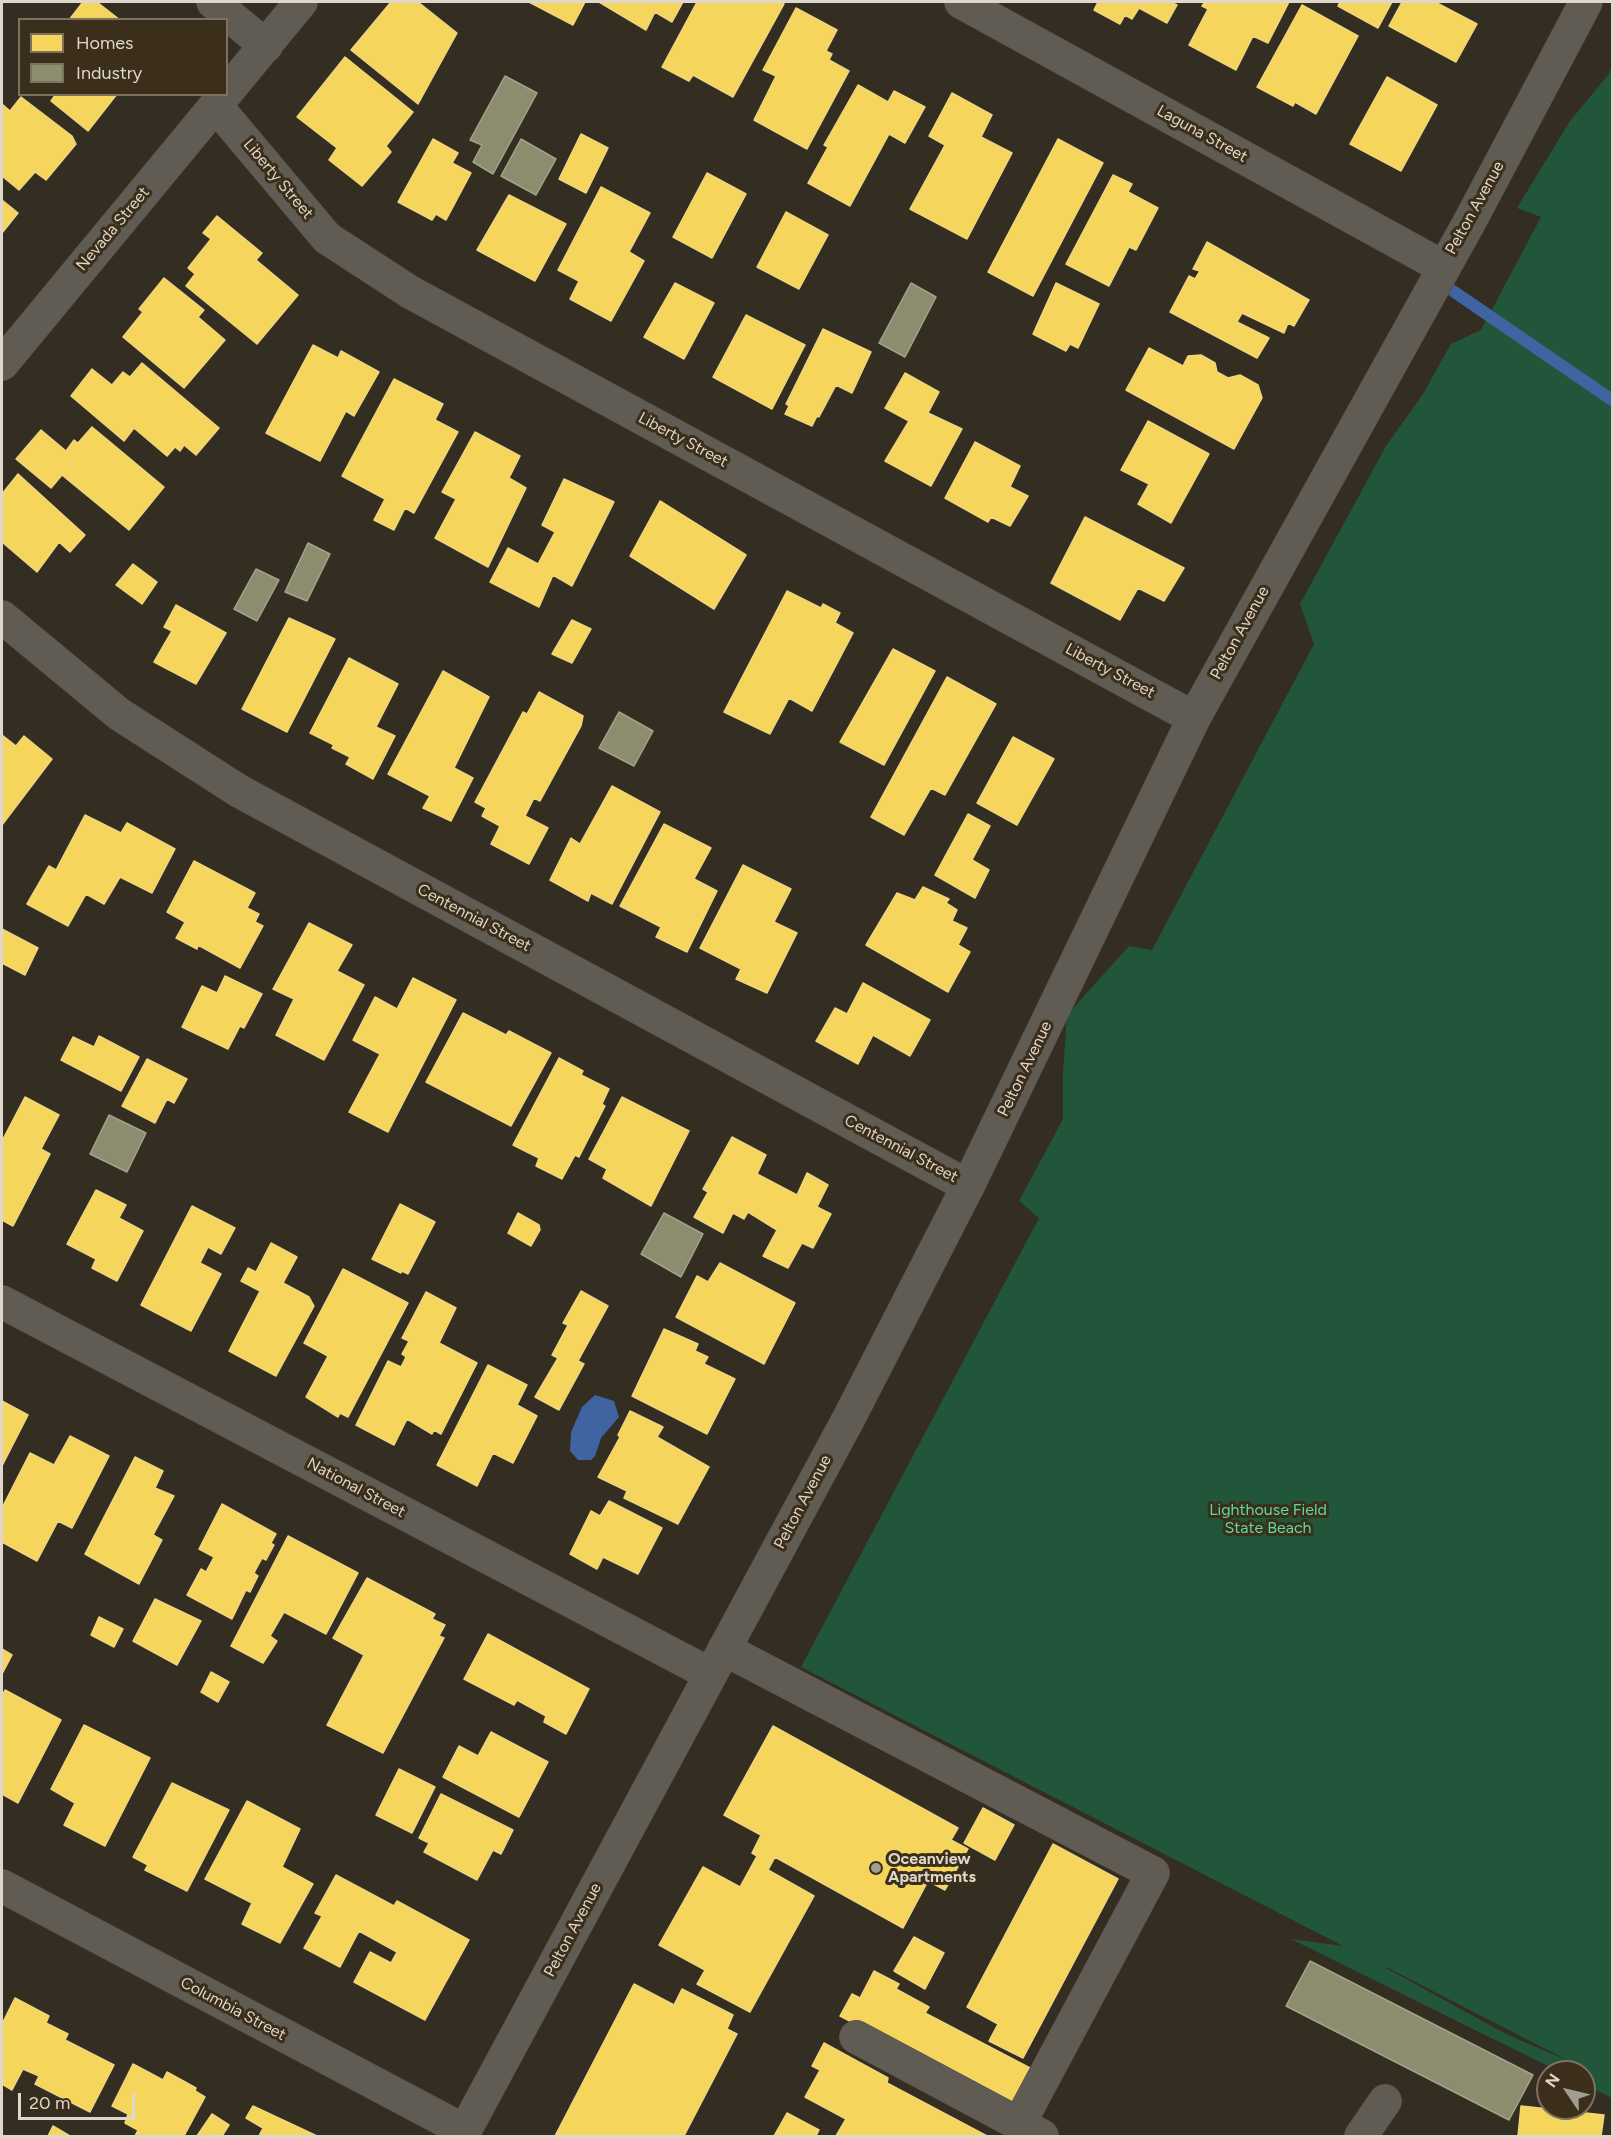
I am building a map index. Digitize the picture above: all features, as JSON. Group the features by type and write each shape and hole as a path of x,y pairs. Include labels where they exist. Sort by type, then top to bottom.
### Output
{"street":[{"path":"213,2 266,45"},
{"name":"Nevada Street","path":"228,91 302,2"},
{"name":"Laguna Street","path":"961,2 1443,267"},
{"name":"Pelton Avenue","path":"464,2134 850,1416 968,1186 1194,718 1443,267 1586,2"},
{"name":"Nevada Street","path":"2,364 222,98"},
{"name":"Liberty Street","path":"222,98 327,238 410,292 1194,718"},
{"name":"Centennial Street","path":"2,616 119,714 239,791 968,1186"},
{"name":"National Street","path":"2,1302 717,1661 1153,1873 1030,2130"},
{"name":"Columbia Street","path":"2,1886 464,2134"},
{"path":"856,2037 1030,2130"},
{"path":"1361,2136 1385,2101"}],"green space":[{"name":"Lighthouse Field State Beach","path":"1612,66 1612,2098 1596,2090 1596,2060 1567,2060 1386,1967 1506,2034 1567,2060 1536,2060 1291,1939 1343,1946 801,1667 1039,1218 1019,1201 1063,1119 1063,1071 1067,1015 1129,946 1152,950 1314,644 1300,604 1386,446 1423,394 1451,344 1481,330 1541,217 1517,208 1570,121 1608,75"}],"water":[{"path":"595,1395 614,1401 619,1417 601,1438 595,1456 591,1460 578,1460 570,1451 571,1432 582,1407"}],"building: Homes":[{"path":"83,2 97,2 117,18 71,18"},
{"path":"391,2 418,2 457,33 418,104 351,50"},
{"path":"529,2 585,2 573,25"},
{"path":"599,2 683,2 672,22 655,12 646,30"},
{"path":"697,2 779,2 784,4 733,97 693,75 689,81 662,67"},
{"path":"1098,2 1170,2 1177,5 1167,23 1139,8 1132,19 1125,15 1120,24 1094,10"},
{"path":"1205,2 1289,2 1268,43 1253,36 1236,70 1189,45 1208,9 1202,6"},
{"path":"1340,2 1392,2 1378,28 1338,6"},
{"path":"1402,2 1435,2 1477,24 1456,62 1389,26"},
{"path":"1302,5 1358,36 1316,114 1295,102 1293,106 1257,87"},
{"path":"796,8 837,30 826,51 832,54 829,60 849,71 807,149 754,120 776,76 763,70"},
{"path":"345,57 413,112 386,146 391,152 362,186 329,160 337,148 297,117"},
{"path":"1387,77 1437,105 1401,171 1350,144"},
{"path":"858,85 888,102 894,91 925,107 905,143 889,134 850,206 808,183 828,147 824,145"},
{"path":"952,93 992,115 981,137 1012,153 967,239 910,209 945,145 929,136"},
{"path":"55,96 115,96 88,131 51,101"},
{"path":"21,97 72,136 76,144 46,180 35,172 19,190 2,176 2,104 10,111"},
{"path":"581,134 608,148 586,193 559,179"},
{"path":"433,139 458,153 452,163 471,173 446,220 436,214 432,220 398,202"},
{"path":"1058,139 1103,163 1033,296 988,272"},
{"path":"707,173 746,194 712,258 673,237"},
{"path":"1113,175 1132,184 1128,192 1158,208 1136,250 1129,247 1109,286 1066,264"},
{"path":"601,187 650,213 629,252 644,261 611,321 570,299 579,281 558,270"},
{"path":"509,195 566,224 535,281 477,250"},
{"path":"2,200 18,213 2,233"},
{"path":"786,212 828,235 799,289 757,267"},
{"path":"217,216 262,253 256,260 298,295 257,344 186,286 195,274 188,268 211,239 203,233"},
{"path":"1207,242 1309,300 1294,326 1288,323 1284,333 1242,313 1237,322 1269,338 1257,358 1170,312 1189,276 1195,279 1200,271 1193,269"},
{"path":"164,278 204,310 198,317 225,340 184,388 123,337 143,312 139,309"},
{"path":"675,283 714,303 684,359 644,337"},
{"path":"1056,283 1099,304 1078,348 1070,344 1066,351 1033,334"},
{"path":"746,315 805,345 772,409 713,377"},
{"path":"823,329 871,352 852,393 836,385 812,426 785,414 789,406 786,404"},
{"path":"313,345 338,358 341,351 379,372 354,416 346,411 320,461 266,433"},
{"path":"1149,348 1183,366 1188,356 1201,355 1215,363 1217,372 1228,378 1240,375 1258,385 1262,398 1234,449 1126,390"},
{"path":"142,363 219,428 196,455 184,445 180,451 175,447 167,456 134,428 124,441 71,396 92,369 112,385 123,372 130,377"},
{"path":"905,373 939,392 928,413 962,429 931,486 885,461 909,421 885,408"},
{"path":"394,379 443,404 435,420 458,432 414,513 405,508 394,530 374,520 385,499 342,476"},
{"path":"1148,421 1209,454 1171,523 1138,504 1149,484 1121,470"},
{"path":"92,427 164,487 129,530 62,475 51,488 16,459 41,430 66,451 74,440 78,443"},
{"path":"475,432 520,456 509,478 526,488 488,567 435,538 456,499 442,492"},
{"path":"975,442 1020,466 1010,487 1028,496 1010,526 991,517 988,522 945,498"},
{"path":"18,474 85,535 70,552 59,542 37,572 2,542 2,494"},
{"path":"564,479 614,502 572,586 553,575 539,607 490,582 508,548 538,564 555,532 542,525"},
{"path":"660,501 746,555 714,609 630,556"},
{"path":"1085,517 1184,568 1164,601 1138,588 1120,620 1051,583"},
{"path":"133,564 157,582 142,604 116,585"},
{"path":"787,591 821,608 823,604 840,613 835,623 853,633 812,711 789,698 770,734 724,712"},
{"path":"176,605 226,633 196,684 154,662 172,631 164,627"},
{"path":"289,618 335,639 287,732 242,709"},
{"path":"572,620 591,629 572,663 552,654"},
{"path":"893,649 935,671 884,765 840,742"},
{"path":"349,658 398,684 376,727 395,736 373,779 346,764 350,757 332,748 334,745 310,733"},
{"path":"443,671 489,697 454,768 473,778 451,821 423,808 430,796 388,774"},
{"path":"947,677 996,704 945,795 931,788 904,835 871,817"},
{"path":"539,692 583,716 581,726 540,801 534,798 525,816 548,828 529,864 491,844 500,826 482,816 486,808 475,802 523,712 527,714"},
{"path":"2,735 16,746 24,736 52,759 2,825"},
{"path":"1013,737 1054,759 1017,825 977,803"},
{"path":"612,786 660,812 612,904 591,893 588,901 550,880 571,838 580,844"},
{"path":"968,814 990,826 972,860 989,870 975,898 935,875"},
{"path":"85,815 121,833 127,823 175,849 152,893 120,877 104,904 86,894 68,926 27,904 49,866 56,870"},
{"path":"664,824 711,848 694,879 717,891 687,952 656,937 661,927 620,906"},
{"path":"194,861 255,893 247,908 259,914 255,922 263,926 240,968 198,945 197,949 176,938 185,922 167,912"},
{"path":"743,865 791,889 774,922 797,933 767,993 736,979 741,969 700,948"},
{"path":"923,887 949,899 946,903 957,910 952,921 967,928 958,945 970,952 948,992 866,945 897,893 915,900"},
{"path":"309,923 352,945 337,971 364,985 324,1060 276,1035 294,999 273,989"},
{"path":"2,929 38,948 25,975 2,963"},
{"path":"225,976 262,994 244,1028 240,1026 228,1049 182,1027 202,986 217,993"},
{"path":"413,978 456,1000 388,1132 349,1112 380,1054 353,1040 375,997 397,1009"},
{"path":"863,983 930,1020 910,1056 873,1035 858,1064 816,1041 835,1008 847,1014"},
{"path":"463,1013 506,1035 509,1031 551,1053 511,1126 426,1082"},
{"path":"99,1036 139,1057 121,1091 61,1060 73,1037 94,1047"},
{"path":"559,1058 583,1071 581,1075 609,1089 602,1104 605,1106 579,1157 575,1155 562,1179 536,1166 539,1158 513,1145"},
{"path":"147,1059 187,1079 174,1103 167,1099 155,1123 122,1106"},
{"path":"25,1097 59,1115 41,1149 50,1154 13,1226 2,1220 2,1141"},
{"path":"622,1097 689,1131 651,1206 603,1178 607,1169 589,1159"},
{"path":"732,1137 766,1155 757,1174 797,1195 807,1173 828,1185 817,1207 831,1214 813,1248 802,1243 788,1268 763,1256 777,1230 748,1212 744,1219 733,1213 723,1233 694,1217 708,1192 703,1189"},
{"path":"96,1190 126,1205 119,1218 143,1231 117,1281 92,1268 96,1259 67,1244"},
{"path":"400,1204 435,1222 408,1274 372,1259"},
{"path":"192,1206 235,1228 221,1254 208,1247 200,1263 221,1274 191,1331 141,1305"},
{"path":"518,1213 539,1225 540,1230 531,1246 508,1233"},
{"path":"271,1243 297,1257 283,1283 309,1297 314,1306 276,1376 229,1351 260,1291 241,1281 248,1268 256,1272"},
{"path":"720,1263 795,1303 764,1364 676,1317 697,1276 708,1282"},
{"path":"343,1269 408,1303 348,1417 340,1413 338,1417 306,1397 328,1356 304,1343"},
{"path":"581,1291 608,1306 578,1361 584,1364 559,1410 535,1397 558,1358 552,1355 568,1325 563,1323"},
{"path":"426,1292 456,1308 439,1343 477,1363 441,1434 434,1430 432,1434 407,1419 394,1445 356,1425 388,1361 401,1367 406,1357 402,1354 409,1341 402,1338"},
{"path":"664,1329 698,1344 695,1351 708,1357 704,1364 735,1379 707,1434 632,1396"},
{"path":"488,1365 527,1385 517,1405 537,1416 513,1463 493,1453 477,1486 437,1465"},
{"path":"2,1401 28,1415 2,1466"},
{"path":"630,1411 663,1427 657,1437 709,1467 678,1524 624,1498 627,1491 598,1477 620,1437 618,1435"},
{"path":"70,1436 109,1456 72,1528 58,1521 37,1561 2,1542 2,1508 30,1453 54,1465"},
{"path":"135,1457 163,1471 155,1488 174,1496 153,1535 162,1540 139,1584 85,1554"},
{"path":"609,1501 662,1528 638,1574 603,1557 597,1569 570,1554 591,1511 600,1516"},
{"path":"222,1504 276,1534 271,1543 274,1545 266,1560 262,1558 254,1573 258,1576 250,1592 246,1590 232,1619 187,1595 201,1569 206,1572 214,1557 199,1549"},
{"path":"288,1536 358,1573 326,1634 284,1612 270,1636 277,1641 263,1663 231,1646"},
{"path":"367,1578 435,1614 432,1619 445,1625 439,1636 444,1638 383,1753 327,1725 364,1655 333,1638"},
{"path":"155,1599 201,1621 177,1665 133,1641"},
{"path":"99,1617 123,1629 114,1647 91,1635"},
{"path":"488,1634 589,1689 566,1734 544,1722 546,1716 517,1700 514,1705 464,1679"},
{"path":"2,1649 12,1655 2,1674"},
{"path":"211,1672 229,1682 218,1702 201,1692"},
{"path":"5,1690 61,1720 18,1803 2,1794 2,1696"},
{"path":"84,1725 150,1758 105,1846 64,1825 75,1803 51,1789"},
{"name":"Oceanview Apartments","path":"773,1726 958,1828 951,1840 968,1849 945,1890 928,1881 903,1928 775,1857 768,1870 814,1896 750,2012 697,1984 705,1970 659,1945 703,1867 740,1887 757,1856 752,1853 761,1835 724,1815"},
{"path":"491,1732 548,1762 519,1817 443,1777 459,1746 478,1756"},
{"path":"399,1769 435,1787 412,1833 376,1815"},
{"path":"172,1783 229,1810 187,1891 145,1870 148,1865 133,1857"},
{"path":"441,1794 513,1830 501,1854 493,1850 477,1880 424,1852 429,1843 419,1838"},
{"path":"247,1801 300,1829 282,1867 313,1884 280,1943 242,1924 252,1903 205,1879"},
{"path":"983,1808 1014,1825 995,1860 964,1843"},
{"path":"1053,1844 1118,1879 1023,2058 989,2041 998,2024 967,2007"},
{"path":"336,1875 394,1906 397,1901 469,1940 425,2020 354,1982 370,1952 391,1963 397,1952 359,1931 340,1967 304,1948 322,1916 315,1913"},
{"path":"914,1937 944,1953 925,1989 894,1971"},
{"path":"874,1971 899,1984 896,1989 929,2007 925,2013 1030,2068 1013,2101 908,2046 906,2050 840,2016 852,1994 860,1998"},
{"path":"634,1984 674,2005 682,1989 733,2015 727,2029 737,2034 684,2136 555,2136"},
{"path":"15,1998 49,2016 46,2023 68,2034 65,2040 114,2065 90,2112 35,2084 39,2076 23,2069 12,2090 2,2084 2,2024"},
{"path":"824,2043 888,2078 887,2083 987,2136 836,2136 846,2119 805,2097 820,2070 812,2066"},
{"path":"133,2064 163,2080 167,2072 196,2088 195,2091 205,2097 184,2136 135,2136 138,2130 125,2123 128,2114 112,2106"},
{"path":"253,2106 317,2136 259,2136 263,2128 246,2118"},
{"path":"1521,2106 1536,2108 1536,2120 1596,2120 1596,2114 1604,2115 1601,2136 1518,2136"},
{"path":"787,2113 819,2130 816,2136 774,2136"},
{"path":"212,2114 229,2125 222,2136 197,2136"},
{"path":"53,2126 70,2136 48,2136"}],"building: Industry":[{"path":"505,76 537,93 493,174 473,162 482,145 470,140"},
{"path":"521,139 556,159 536,195 501,176"},
{"path":"911,283 936,297 905,357 879,343"},
{"path":"308,543 330,554 307,601 285,592"},
{"path":"256,569 279,580 257,621 234,609"},
{"path":"619,712 653,731 634,766 599,748"},
{"path":"109,1115 146,1133 127,1172 90,1154"},
{"path":"664,1213 703,1234 681,1277 641,1254"},
{"path":"1310,1961 1533,2075 1509,2120 1286,2006"}],"waterway":[{"path":"1453,291 1612,400"}],"place":[{"name":"Oceanview Apartments","path":"876,1868"}]}
